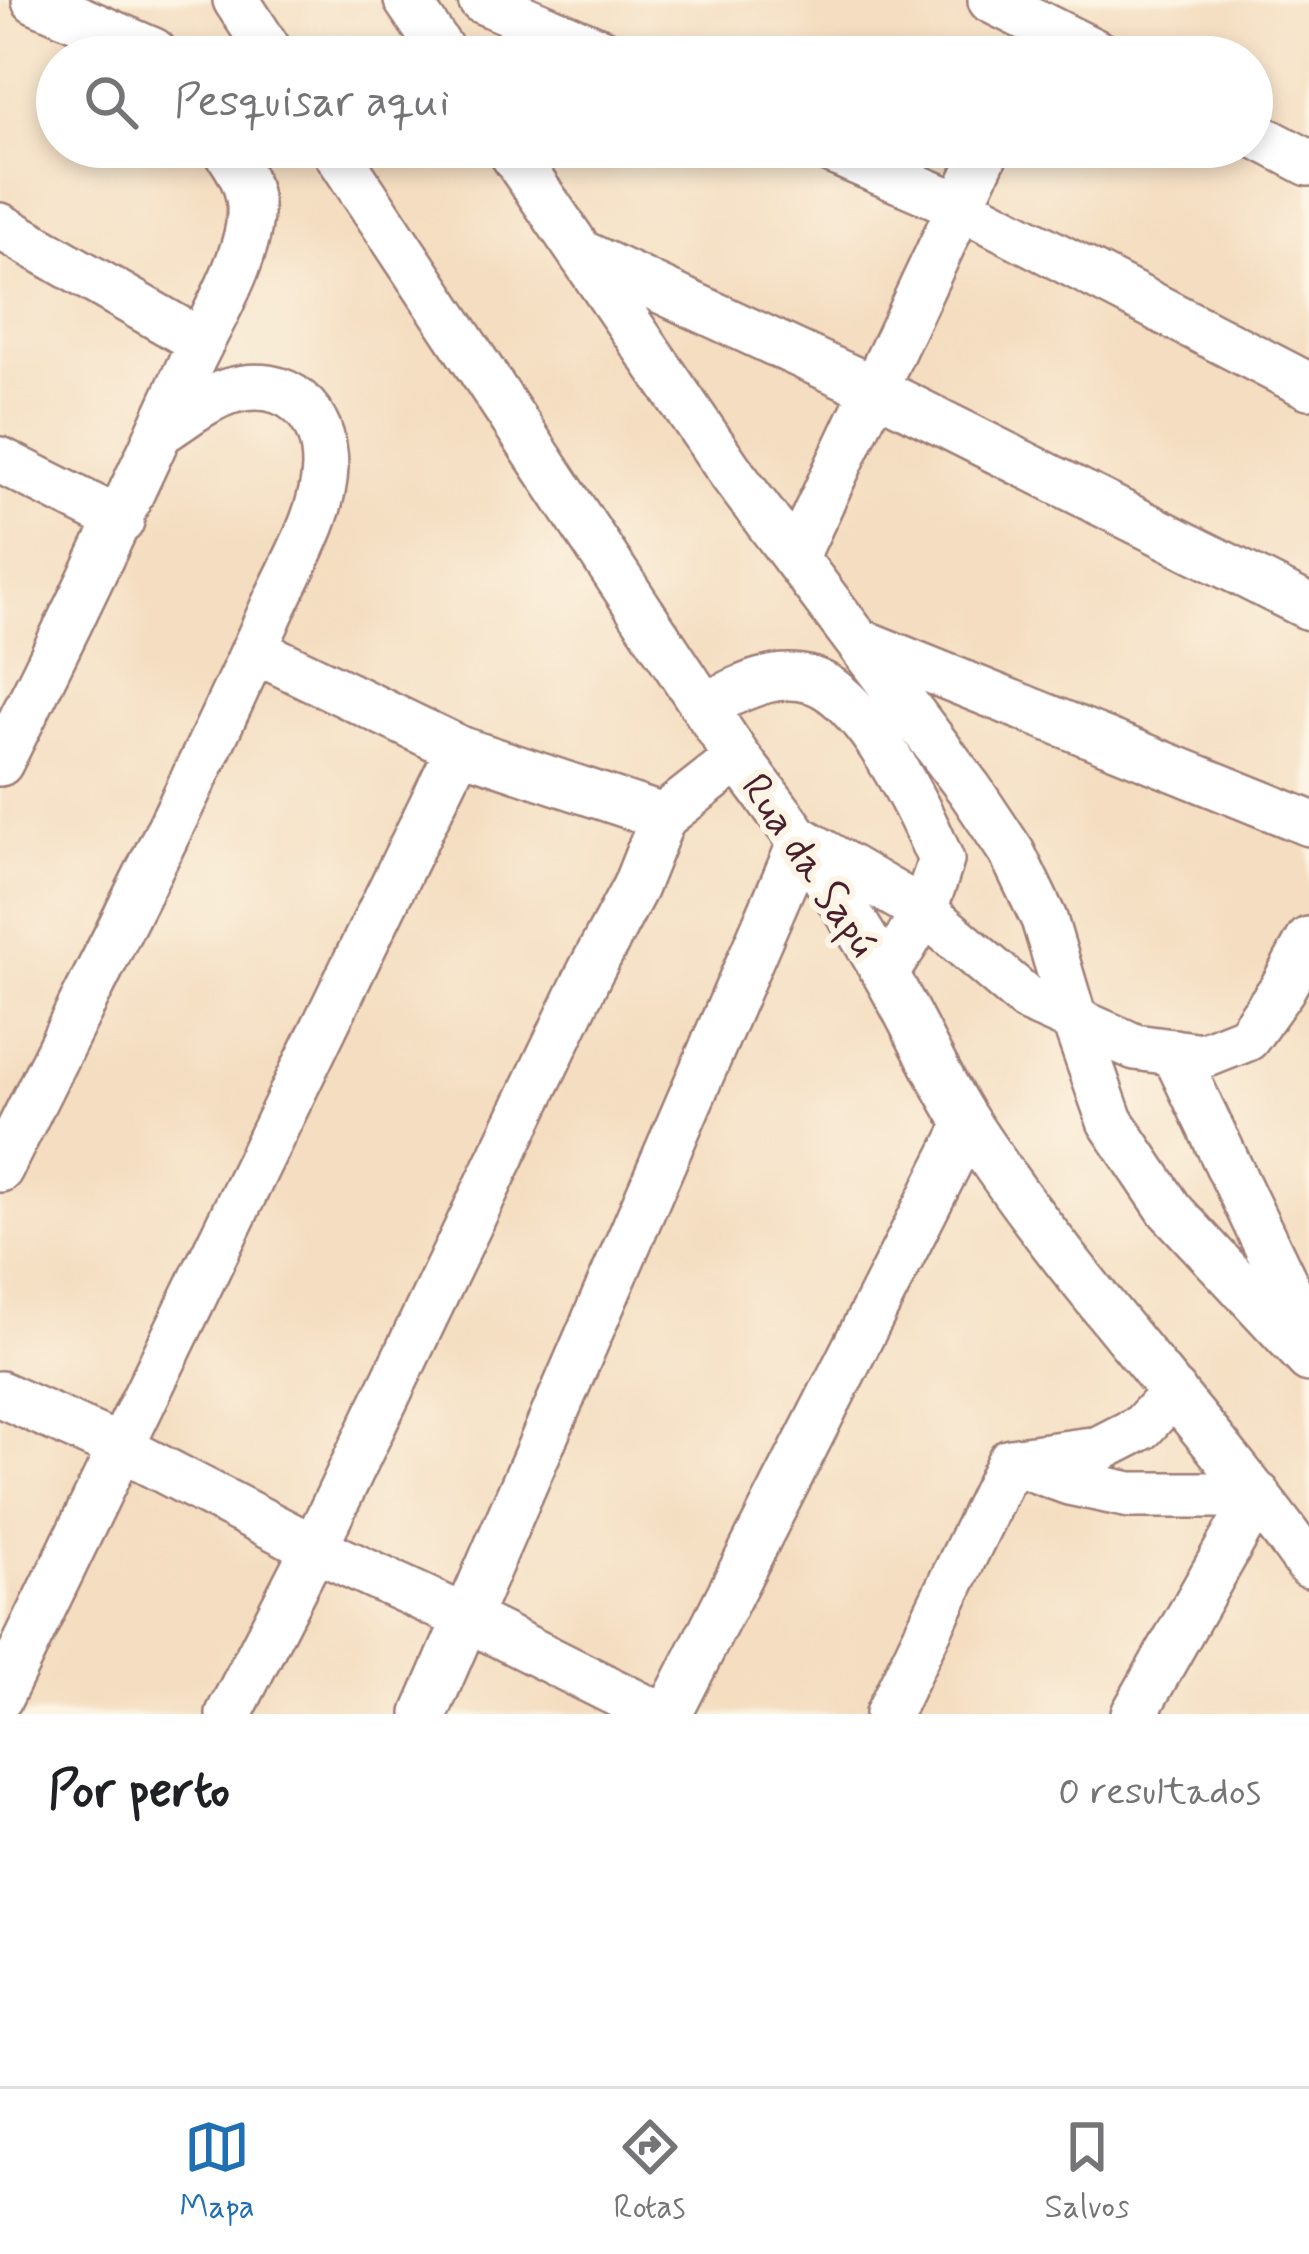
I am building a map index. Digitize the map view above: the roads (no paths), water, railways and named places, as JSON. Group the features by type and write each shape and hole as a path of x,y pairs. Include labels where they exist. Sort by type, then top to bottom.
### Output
{"street":[{"path":"34,0 115,36"},
{"path":"122,0 145,36"},
{"path":"236,0 259,36"},
{"path":"407,0 432,36"},
{"path":"481,0 565,36"},
{"path":"991,0 1045,28"},
{"path":"1273,144 1309,163"},
{"path":"0,764 121,521 244,241 250,207 239,168"},
{"name":"Rua da Sapú","path":"347,168 737,758 802,840 885,972 968,1125 1091,1293 1309,1564"},
{"path":"522,168 734,477 1012,853 1044,919 1110,1121 1170,1210 1309,1359"},
{"path":"872,168 960,206 1309,386"},
{"path":"795,558 978,168"},
{"path":"0,226 201,342"},
{"path":"580,252 876,390 1309,607"},
{"path":"0,1169 254,650 312,518 325,471 315,417 294,395 273,389 231,391 160,433"},
{"path":"0,460 121,521"},
{"path":"860,642 1309,823"},
{"path":"254,650 459,749 663,817"},
{"path":"704,706 750,682 810,679 831,689 857,715 913,794 941,860 925,912 885,972"},
{"path":"0,1697 459,749"},
{"path":"229,1714 634,887 663,817 737,758"},
{"path":"425,1714 802,840 925,912 1027,999 1135,1047 1202,1056 1247,1038 1295,996 1309,940"},
{"path":"1174,1052 1309,1334"},
{"path":"669,1714 968,1125"},
{"path":"1010,1461 1099,1449 1142,1427 1174,1392"},
{"path":"0,1394 119,1447 314,1548 468,1618 658,1714"},
{"path":"1010,1461 1069,1482 1130,1495 1258,1495 1134,1714"},
{"path":"889,1714 1010,1461"}]}
